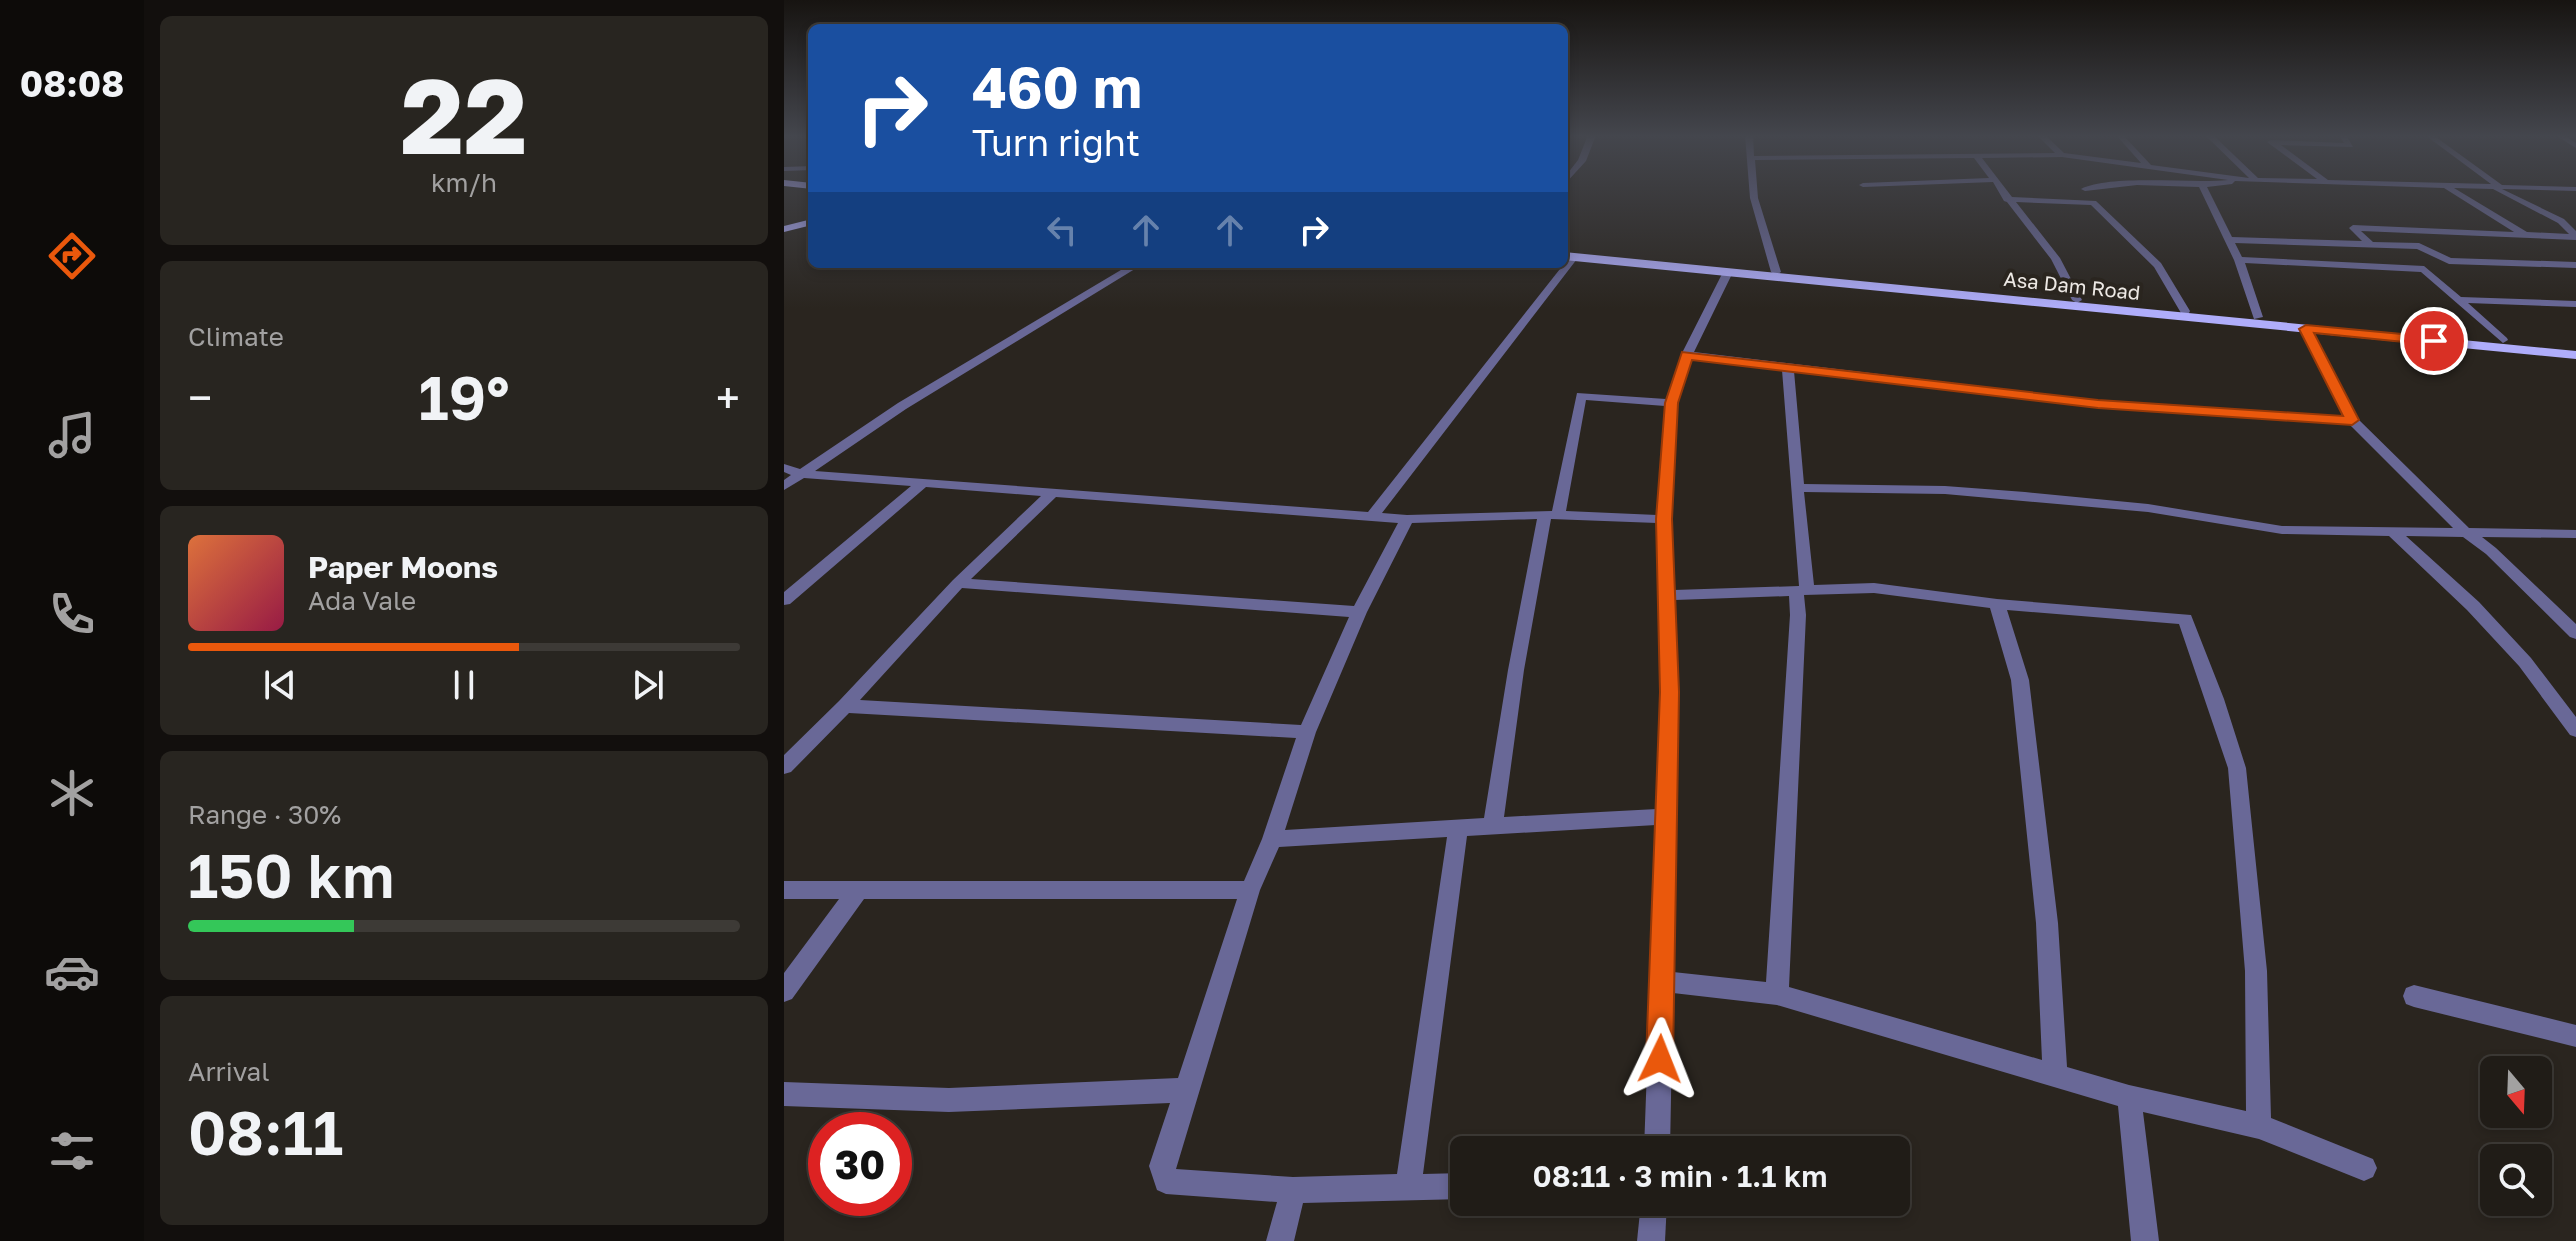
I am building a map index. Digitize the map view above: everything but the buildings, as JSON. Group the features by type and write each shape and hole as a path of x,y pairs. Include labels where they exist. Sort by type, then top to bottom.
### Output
{"main road":[{"path":"784,227 808,221"},
{"name":"Asa Dam Road","path":"1568,255 2258,317 2576,355"},
{"name":"Asa Dam Road","path":"1568,255 2306,329 2576,347"}],"street":[{"path":"1754,193 1776,272"},
{"path":"2003,193 2055,258 2077,300"},
{"path":"2206,193 2239,260 2258,317"},
{"path":"2457,193 2526,235"},
{"path":"2507,193 2561,221 2576,236"},
{"path":"2007,199 2093,203 2158,265 2185,311"},
{"path":"2372,246 2353,228 2576,236"},
{"path":"2228,240 2423,247 2439,259 2449,261 2574,267"},
{"path":"2239,260 2424,269 2503,340"},
{"path":"784,486 902,406 1131,268"},
{"path":"1372,516 1557,268"},
{"path":"1657,1136 1670,692 1664,519 1671,403 1687,355 1728,272"},
{"path":"2458,300 2576,304"},
{"path":"2306,329 2352,420 2464,531 2491,551 2576,633"},
{"path":"1687,355 2145,408 2352,420"},
{"path":"1777,994 1798,615 1802,590 1798,488 1788,368"},
{"path":"1493,827 1516,670 1581,396 1671,403"},
{"path":"784,468 801,474 1407,519 1552,515 1664,519"},
{"path":"784,600 923,483"},
{"path":"1798,488 2011,495 2148,508 2282,530 2576,534"},
{"path":"784,767 845,706 958,583 1054,491"},
{"path":"1407,519 1359,612 1307,732 1272,839 1250,890 1162,1166 1166,1181 1293,1190 1450,1186"},
{"path":"2393,532 2473,606 2525,662 2576,730"},
{"path":"958,583 1359,612"},
{"path":"1668,595 1874,588 1997,604 2185,619 2237,768 2256,971 2259,1126"},
{"path":"1997,604 2020,680 2047,923 2055,1074"},
{"path":"845,706 1307,732"},
{"path":"1272,839 1666,816"},
{"path":"1408,1188 1458,829"},
{"path":"784,890 1250,890"},
{"path":"784,991 857,892"},
{"path":"1662,981 1777,994 2129,1097 2259,1126 2364,1168"},
{"path":"2414,996 2576,1036"},
{"path":"784,1094 949,1100 1187,1090"},
{"path":"2129,1097 2145,1241"},
{"path":"1280,1241 1293,1190"},
{"path":"1651,1241 1653,1216"}],"route":[{"path":"1660,1059 1670,692 1664,519 1671,403 1687,355 2098,404 2352,420 2306,329 2434,341"}]}
